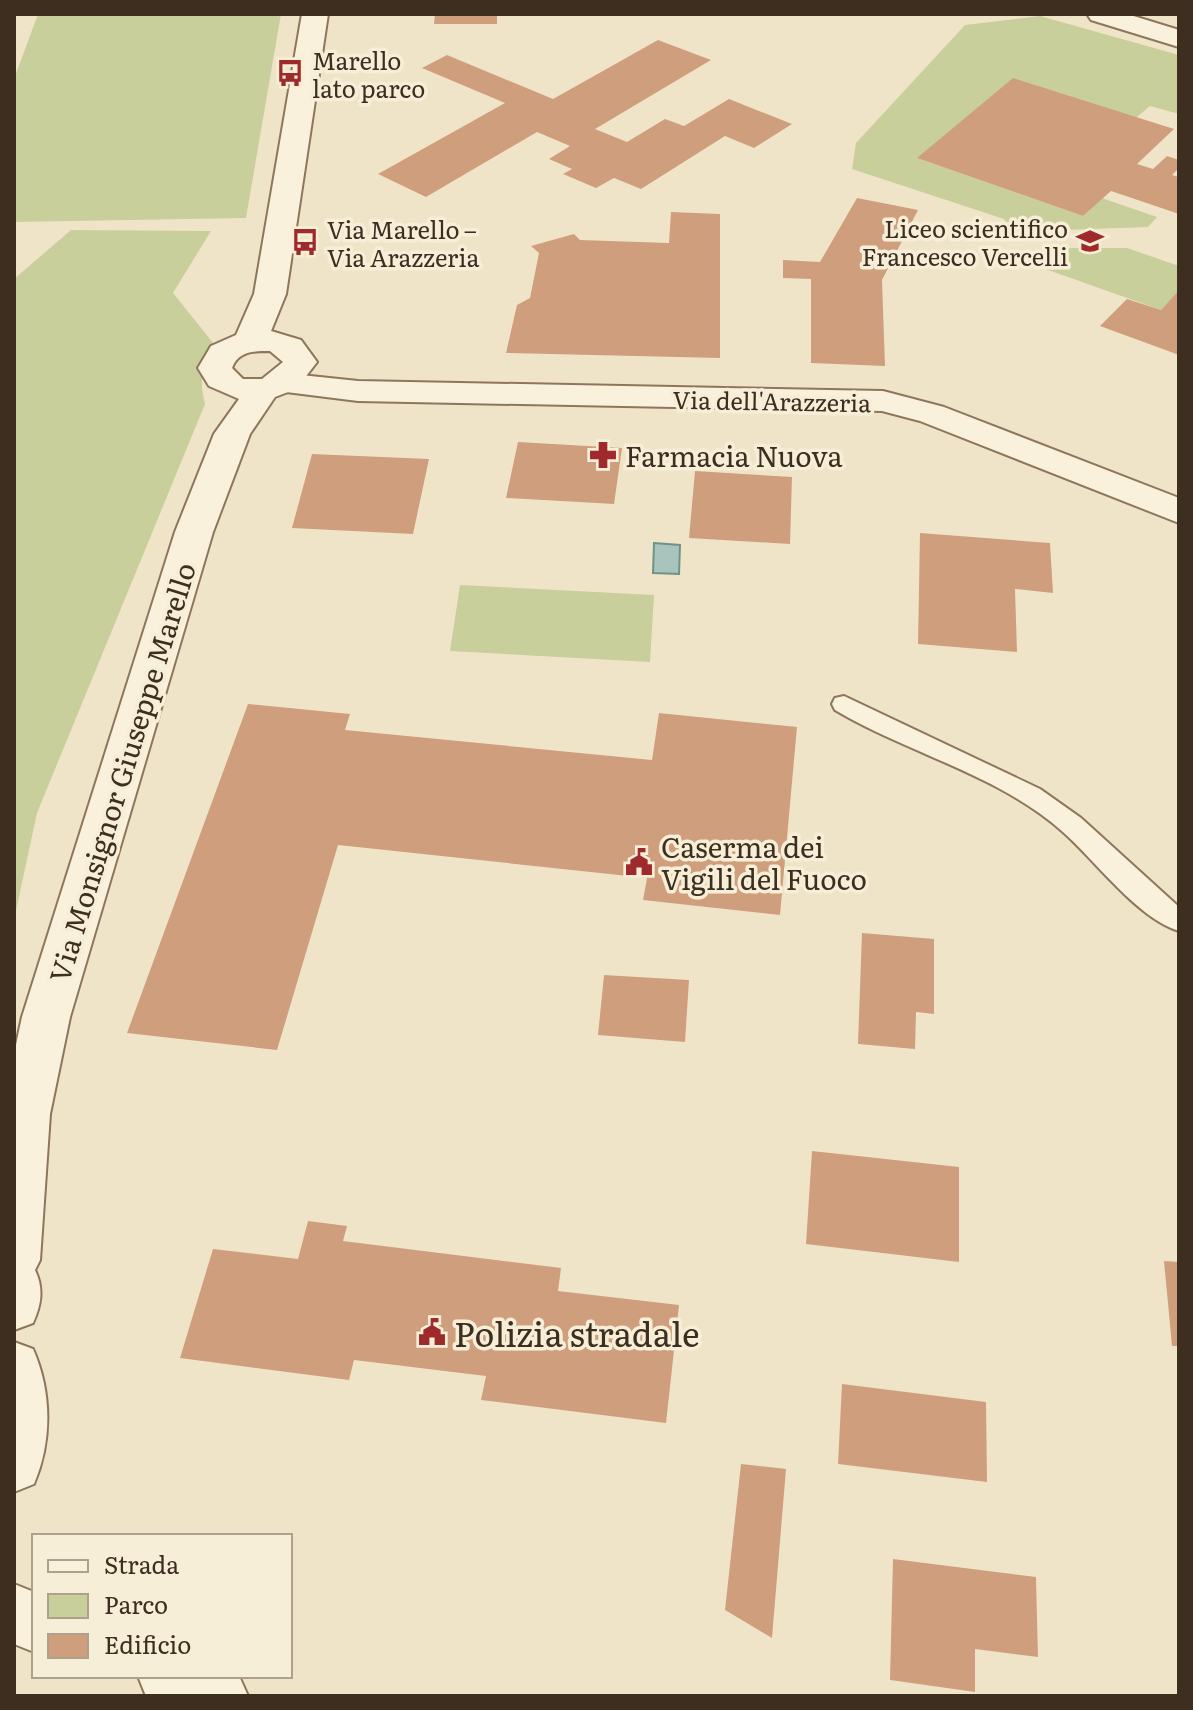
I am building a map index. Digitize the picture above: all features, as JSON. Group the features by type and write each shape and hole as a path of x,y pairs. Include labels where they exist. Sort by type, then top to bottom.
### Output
{"street":[{"path":"268,367 270,294 315,14"},
{"path":"1100,14 1179,39"},
{"name":"Via dell'Arazzeria","path":"268,367 393,391 883,401 932,414 1179,511"},
{"name":"Via Monsignor Giuseppe Marello","path":"14,1260 20,1121 46,1017 194,532 232,434 268,367"},
{"path":"14,1281 14,1306"},
{"path":"14,1367 21,1414 14,1465"},
{"path":"173,1678 217,1696"}],"lane":[{"path":"844,704 874,724 972,762 1055,812 1154,905 1179,921"}],"green space":[{"path":"38,14 281,14 246,218 14,222 14,79"},
{"path":"1040,16 1179,55 1179,114 1150,106 1137,117 917,158 1083,216 1102,198 1157,217 1148,227 1012,232 1004,219 852,169 856,143 965,25"},
{"path":"71,230 211,231 173,293 222,354 205,371 202,387 205,404 37,813 14,920 14,279"},
{"path":"1045,248 1127,248 1179,266 1179,290 1161,310 1017,259"},
{"path":"460,585 654,595 650,662 450,651"}],"water":[{"path":"654,543 680,545 679,574 653,573"}],"building":[{"path":"435,14 497,14 497,24 434,24"},
{"path":"658,40 711,60 595,129 627,142 665,119 684,126 729,99 792,124 754,148 725,136 641,189 614,178 596,188 563,174 572,169 549,159 570,146 537,132 426,197 378,174 505,103 422,68 447,55 553,99"},
{"path":"1013,78 1174,129 1137,164 1153,169 1167,156 1179,160 1179,168 1172,175 1179,177 1179,214 1111,191 1083,216 917,158"},
{"path":"857,198 918,210 882,280 885,366 811,363 811,279 783,278 783,260 820,262"},
{"path":"671,212 720,214 720,358 506,353 517,305 530,298 539,253 531,246 574,234 580,240 669,243"},
{"path":"1179,290 1179,355 1100,326 1127,299 1161,310"},
{"path":"518,442 622,448 614,504 506,498"},
{"path":"312,454 429,459 413,534 292,528"},
{"path":"695,471 792,477 790,544 689,538"},
{"path":"920,533 1050,543 1053,593 1015,589 1017,652 918,644"},
{"name":"Caserma dei Vigili del Fuoco","path":"248,704 350,714 345,730 652,760 659,713 797,727 780,915 643,900 647,878 338,845 277,1050 127,1033"},
{"path":"862,933 934,939 934,1014 916,1012 915,1049 858,1044"},
{"path":"604,975 689,980 685,1042 598,1035"},
{"path":"812,1151 959,1167 959,1262 806,1244"},
{"name":"Polizia stradale","path":"308,1221 347,1226 343,1241 561,1268 558,1291 679,1305 666,1423 481,1400 486,1376 354,1360 349,1380 180,1358 213,1249 298,1259"},
{"path":"1164,1261 1179,1262 1179,1346 1172,1346"},
{"path":"842,1384 986,1402 987,1482 838,1464"},
{"path":"741,1464 786,1469 772,1638 725,1610"},
{"path":"893,1559 1036,1577 1038,1657 975,1649 975,1692 890,1680"}],"place":[{"name":"Marello lato parco","path":"290,73"},
{"name":"Liceo scientifico Francesco Vercelli","path":"1090,241"},
{"name":"Via Marello – Via Arazzeria","path":"305,242"},
{"name":"Farmacia Nuova","path":"603,455"},
{"name":"Caserma dei Vigili del Fuoco","path":"639,862"},
{"name":"Polizia stradale","path":"432,1332"}]}
